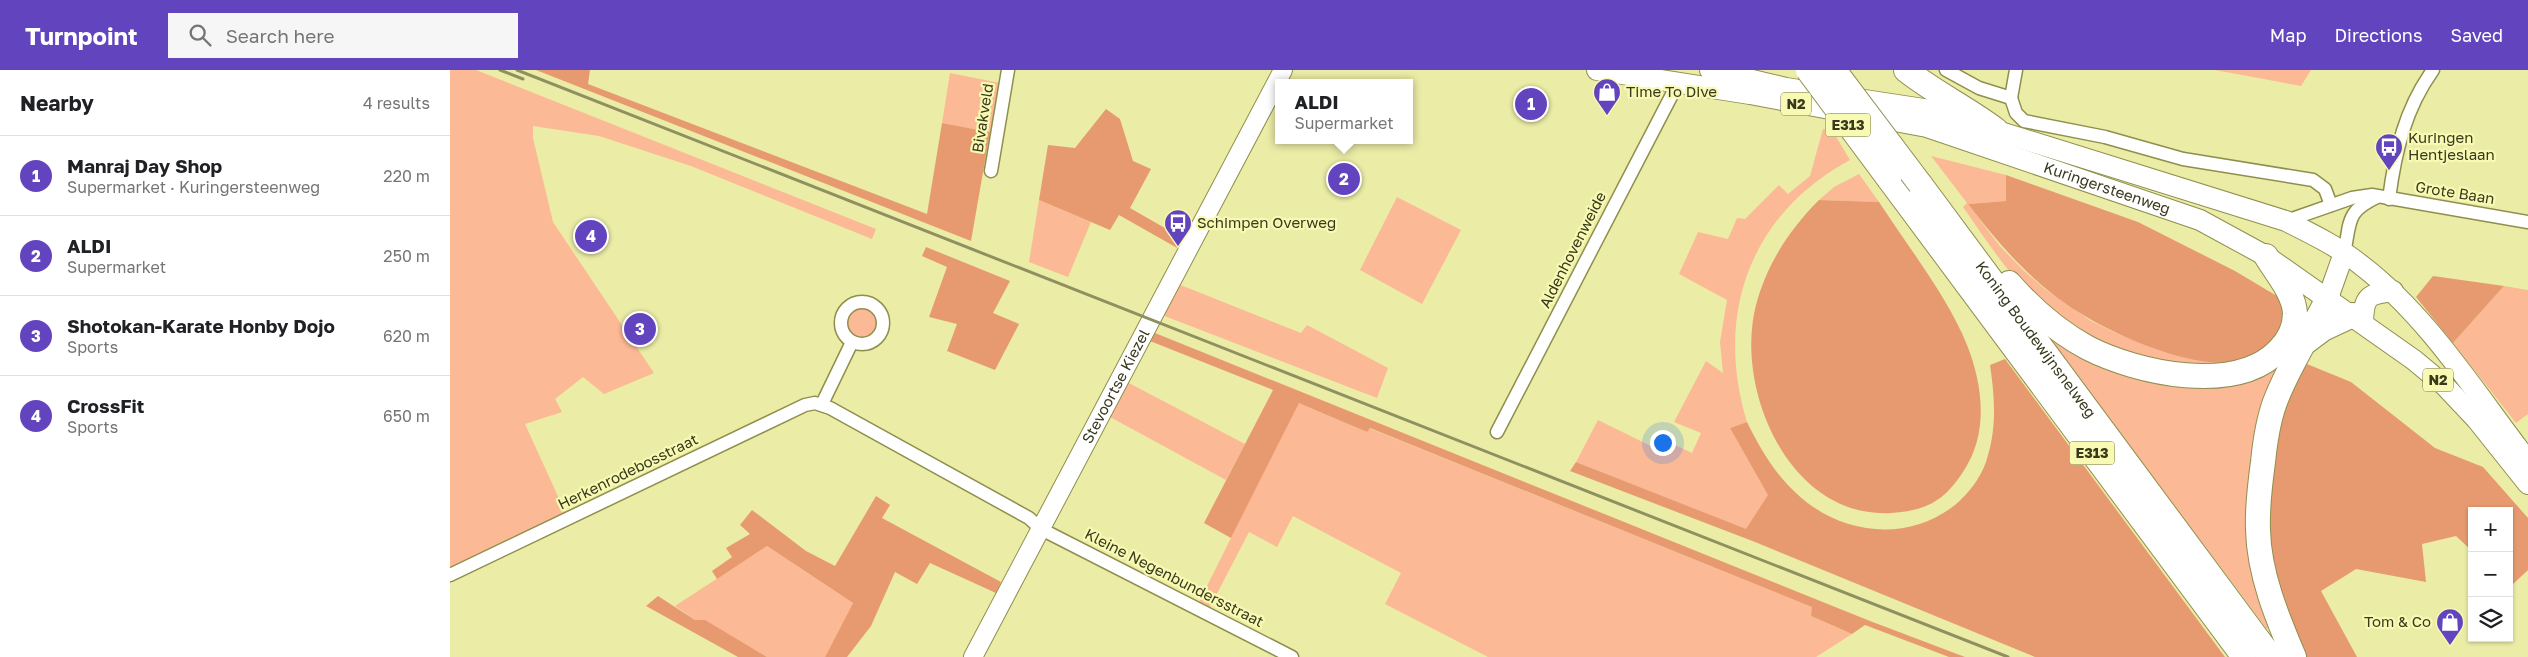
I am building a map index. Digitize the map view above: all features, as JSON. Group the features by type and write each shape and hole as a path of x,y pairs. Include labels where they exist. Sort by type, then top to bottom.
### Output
{"highway":[{"name":"Koning Boudewijnsnelweg","path":"1808,70 2244,657"},
{"name":"Koning Boudewijnsnelweg","path":"1834,70 1976,258 2271,657"},
{"path":"1906,70 1927,87 1973,112 1996,130"},
{"path":"1976,258 1997,269 2019,294 2046,319 2088,348 2154,370 2181,375 2211,376 2253,368 2271,359 2285,344 2292,330 2295,312 2290,295 2266,256"},
{"path":"2294,657 2274,609 2258,531 2261,474 2270,416 2292,362 2328,298"},
{"path":"2303,343 2323,329 2358,318"}],"main road":[{"name":"Stevoortse Kiezel","path":"1258,116 1270,70"},
{"name":"Kuringersteenweg","path":"1597,70 1750,94 1927,128 2200,220 2266,256 2358,318 2414,360 2444,385 2477,420 2528,484"},
{"name":"Kuringersteenweg","path":"1710,70 1786,88 1930,110 2286,221 2344,253 2393,291 2427,329 2528,461"},
{"name":"Stevoortse Kiezel","path":"973,657 1275,85"},
{"path":"2328,298 2344,253"},
{"path":"2358,318 2368,297 2375,293 2393,291"}],"street":[{"name":"Bivakveld","path":"991,171 1008,70"},
{"path":"1946,70 1979,88 2011,98"},
{"path":"2016,70 2011,98 2016,113 2024,121 2105,137 2183,159 2313,180 2325,189 2331,205"},
{"path":"2344,253 2352,215 2358,208 2383,198 2401,130 2415,97 2429,71"},
{"name":"Aldenhovenweide","path":"1497,432 1678,83"},
{"name":"Grote Baan","path":"2286,221 2359,196 2383,198 2528,222"},
{"path":"852,342 822,404 1029,518 1041,529"},
{"name":"Herkenrodebosstraat","path":"450,575 805,405 822,404"},
{"name":"Kleine Negenbundersstraat","path":"1041,529 1292,657"}],"shaded area":[{"path":"450,70 476,70 876,229 872,239 691,166 599,136 533,126 533,138 553,222 654,373 604,394 583,377 555,399 562,412 525,424 567,516 450,572"},
{"path":"536,70 590,70 588,84 927,214 942,123 990,132 971,241"},
{"path":"2215,70 2311,70 2301,86"},
{"path":"950,73 1000,83 990,132 942,123"},
{"path":"1106,109 1120,119 1133,161 1151,169 1130,208 1184,239 1179,249 1119,215 1110,230 1039,200 1048,145 1075,148"},
{"path":"1823,129 1832,130 1850,160 1816,182 1787,209 1765,238 1749,271 1739,306 1735,343 1738,382 1747,422 1730,428 1769,495 1746,530 1576,462 1598,420 1661,451 1665,440 1692,453 1701,433 1674,422 1706,361 1723,373 1720,342 1727,300 1679,274 1698,232 1728,239 1737,218 1745,219 1779,185 1788,194 1810,176"},
{"path":"1931,156 2006,175 2006,201 1968,204 1999,245 2045,289 2091,321 2120,335 2225,362 2224,364 2195,364 2168,361 2115,347 2090,336 2043,306 2022,286 1991,248 1963,207 1967,203"},
{"path":"1859,174 1879,202 1819,200 1834,187"},
{"path":"2006,175 2138,222 2235,271 2287,302 2277,341 2249,359 2225,363 2202,361 2167,353 2125,337 2097,323 2050,292 2029,274 1968,204 2006,201"},
{"path":"1397,197 1461,230 1422,304 1360,270"},
{"path":"1039,200 1091,222 1068,277 1029,262"},
{"path":"1819,200 1879,202 1950,309 1967,345 1977,376 1980,393 1980,426 1977,442 1971,457 1956,482 1941,497 1924,507 1891,513 1855,509 1824,495 1798,472 1777,443 1762,410 1754,374 1751,339 1756,305 1766,276 1780,248 1798,223"},
{"path":"926,247 1010,281 993,313 1019,324 995,370 947,351 957,324 929,317 947,267 922,256"},
{"path":"2433,276 2504,286 2453,343 2416,297"},
{"path":"1178,284 1301,333 1307,325 1388,368 1377,398 1162,315"},
{"path":"2504,286 2528,290 2528,414 2516,423 2453,343"},
{"path":"862,306 874,311 879,323 874,335 862,340 850,335 845,323 850,311"},
{"path":"1155,333 1870,621 1965,657 1949,657 1865,625 1852,634 1811,616 1812,607 1370,428 1367,432 1299,403 1231,538 1204,523 1273,390 1150,341"},
{"path":"2050,340 2123,368 2187,382 2285,354 2274,625 2267,629"},
{"path":"2005,359 2225,657 2035,657 1755,542 1570,471 1576,462 1746,529 1768,495 1730,428 1747,422 1774,469 1796,493 1813,507 1833,518 1853,525 1874,529 1895,529 1916,525 1936,517 1955,505 1977,480 1986,462 1992,438 1994,402 1990,365"},
{"path":"2302,362 2351,382 2435,448 2483,467 2528,518 2528,570 2513,584 2513,507 2468,507 2468,547 2456,536 2422,544 2426,582 2356,569 2321,591 2357,657 2304,657 2279,601 2269,552 2266,505 2274,431"},
{"path":"1127,382 1245,444 1226,480 1110,417"},
{"path":"1299,402 1367,432 1369,428 1813,607 1811,616 1852,634 1816,657 1488,657 1385,604 1401,573 1293,516 1277,547 1249,532 1209,609 1198,604"},
{"path":"876,496 890,505 882,518 1001,582 996,593 930,563 917,584 895,572 871,626 847,657 825,657 853,603 767,546 717,579 712,571 732,557 726,548 750,534 740,525 752,510 806,551 835,566"},
{"path":"767,546 853,603 825,657 767,657 705,621 695,620 675,606"},
{"path":"658,596 695,620 705,620 767,657 738,657 646,606"}],"railway":[{"path":"500,70 523,79"},
{"path":"517,70 2008,657"}],"place":[{"name":"Manraj Day Shop","path":"1531,104"},
{"name":"Time To Dive","path":"1607,116"},
{"name":"Kuringen Hentjeslaan","path":"2389,171"},
{"name":"ALDI","path":"1344,179"},
{"name":"CrossFit","path":"591,236"},
{"name":"Schimpen Overweg","path":"1178,247"},
{"name":"Shotokan-Karate Honby Dojo","path":"640,329"},
{"name":"Tom & Co","path":"2450,646"}]}
